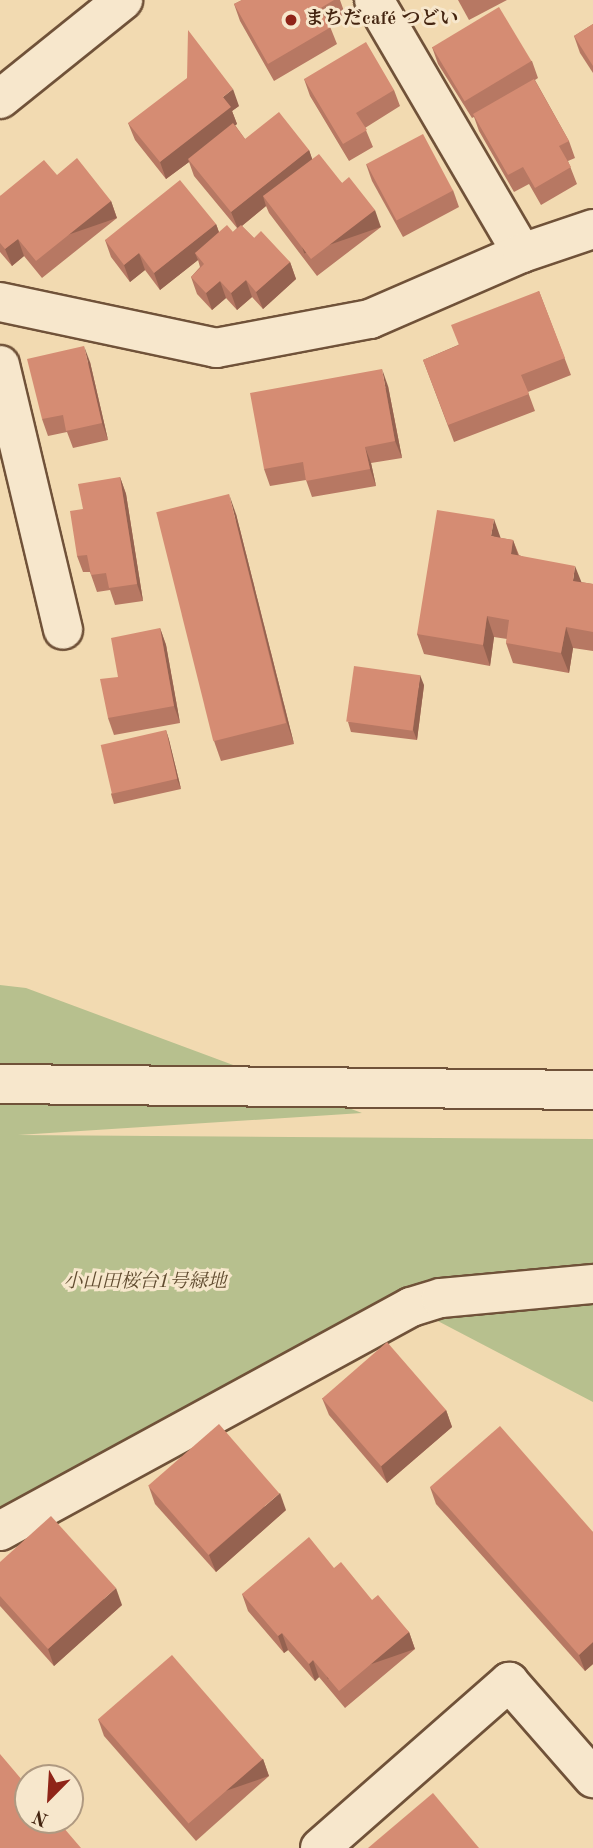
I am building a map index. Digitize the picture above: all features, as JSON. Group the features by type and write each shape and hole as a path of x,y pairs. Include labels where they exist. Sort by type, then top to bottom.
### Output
{"street":[{"path":"0,99 124,0"},
{"path":"374,0 522,253"},
{"path":"0,302 216,348 370,319 522,253 593,229"},
{"path":"0,365 62,630"},
{"path":"0,1084 593,1090"},
{"path":"0,1531 411,1307 441,1298 593,1284"},
{"path":"320,1848 509,1682 593,1778"}],"green space":[{"name":"小山田桜台1号緑地","path":"0,985 26,988 362,1113 18,1135 593,1139 593,1402 411,1307 0,1531"}],"building":[{"path":"242,0 334,0 319,9 331,27 268,64 234,4"},
{"path":"499,7 531,61 465,101 432,47"},
{"path":"593,24 593,66 574,36"},
{"path":"188,30 233,89 223,97 231,107 160,162 128,123 187,78"},
{"path":"366,42 394,90 356,113 367,130 343,144 304,79"},
{"path":"534,79 569,141 559,146 571,167 535,188 523,167 508,175 473,114"},
{"path":"279,112 309,150 231,212 188,159 233,123 245,139"},
{"path":"423,134 453,191 397,221 366,164"},
{"path":"319,154 342,183 349,177 375,210 311,259 263,196"},
{"path":"77,158 111,201 36,261 18,239 5,249 0,243 0,196 44,160 57,175"},
{"path":"180,180 216,224 154,273 139,253 124,265 105,240"},
{"path":"227,225 233,232 241,225 254,238 261,231 290,262 256,292 246,280 231,293 220,281 206,293 191,277 204,264 195,253"},
{"path":"539,291 565,358 521,375 529,394 448,425 423,360 459,345 451,325"},
{"path":"84,346 102,423 66,431 63,415 42,419 27,359"},
{"path":"382,369 395,441 365,447 370,469 306,481 303,462 264,469 250,393"},
{"path":"120,477 137,584 109,588 106,573 91,575 87,555 77,556 70,511 83,509 78,484"},
{"path":"229,494 286,723 213,741 156,512"},
{"path":"437,510 494,519 491,536 513,540 511,554 575,566 573,581 593,584 593,632 566,627 561,653 506,643 509,620 487,616 483,645 417,634"},
{"path":"160,628 174,706 108,718 100,679 118,677 111,638"},
{"path":"354,666 420,675 413,731 346,721"},
{"path":"166,730 177,779 112,794 101,745"},
{"path":"387,1342 446,1410 381,1466 322,1398"},
{"path":"219,1424 279,1493 208,1555 148,1486"},
{"path":"500,1426 593,1532 593,1642 579,1655 430,1487"},
{"path":"51,1516 116,1588 48,1649 0,1596 0,1562"},
{"path":"309,1537 334,1568 341,1562 372,1600 378,1595 409,1632 339,1691 313,1660 309,1664 282,1633 278,1636 242,1594"},
{"path":"172,1655 263,1759 189,1823 98,1719"},
{"path":"0,1754 14,1770 14,1834 69,1834 81,1848 0,1848"},
{"path":"433,1793 479,1848 368,1848"}],"place":[{"name":"まちだcafé つどい","path":"291,20"}]}
